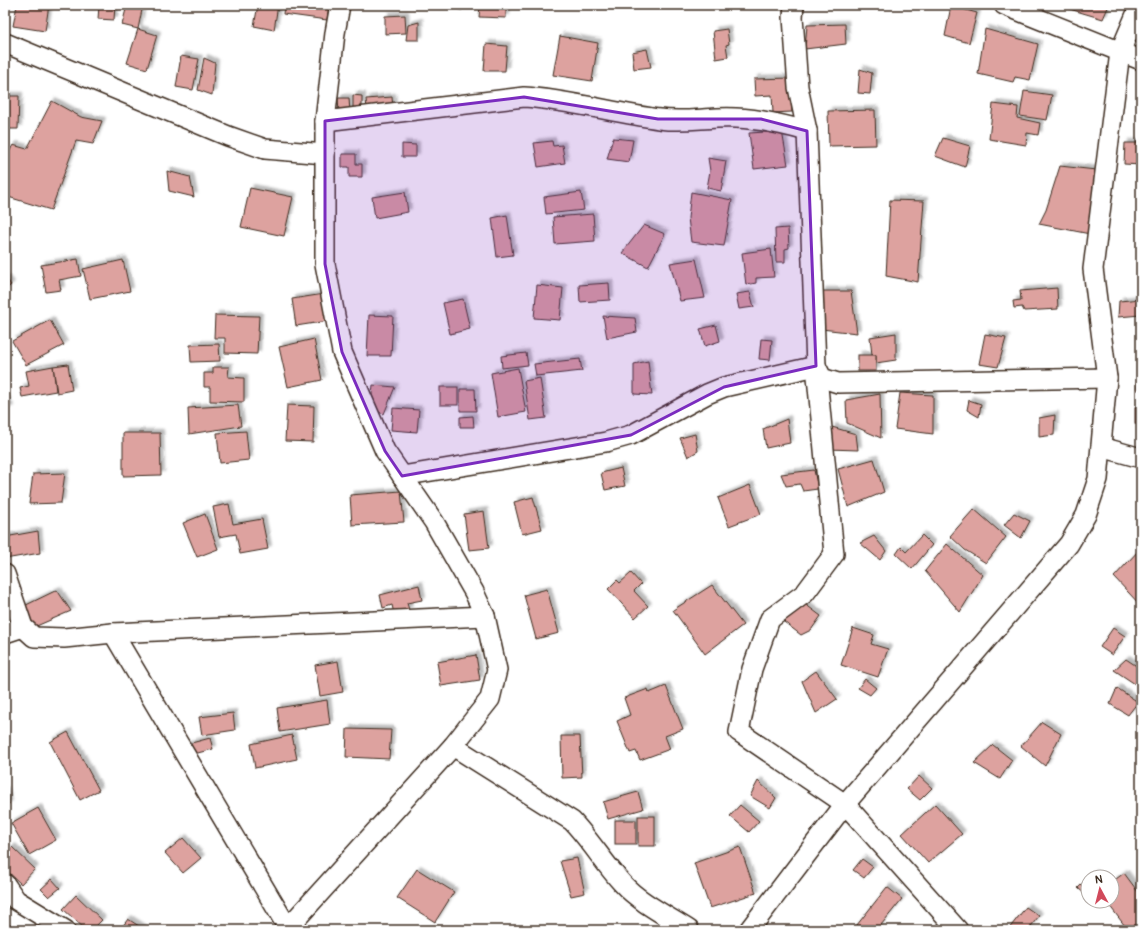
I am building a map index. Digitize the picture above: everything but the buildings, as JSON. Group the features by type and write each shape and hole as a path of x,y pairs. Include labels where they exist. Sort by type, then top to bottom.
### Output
{"street":[{"path":"113,633 287,929 453,746 490,699 497,670 485,616 474,592 434,522 385,451 342,352 325,264 324,154 325,121 335,33 340,5"},
{"path":"794,5 793,16 798,87 807,131 816,366 834,554 805,593 770,619 752,669 739,732 845,804 958,930"},
{"path":"1004,5 1141,60"},
{"path":"749,930 845,804 1069,544 1086,515 1098,479 1107,378 1093,269 1120,52 1140,5"},
{"path":"5,43 228,136 266,149 324,154"},
{"path":"325,121 524,97 552,99 658,119 686,121 718,118 760,119 807,131"},
{"path":"816,366 822,378 838,383 1107,378"},
{"path":"402,476 606,442 631,435 707,394 724,387 816,366"},
{"path":"1101,447 1141,458"},
{"path":"5,574 14,630 34,637 64,638 113,633 485,616"},
{"path":"453,746 572,821 587,836 623,884 689,930"},
{"path":"5,884 16,900 65,930"}],"highlighted area":[{"path":"524,97 658,119 761,119 807,131 816,366 724,387 631,435 402,476 385,451 342,352 325,264 325,121"}]}
